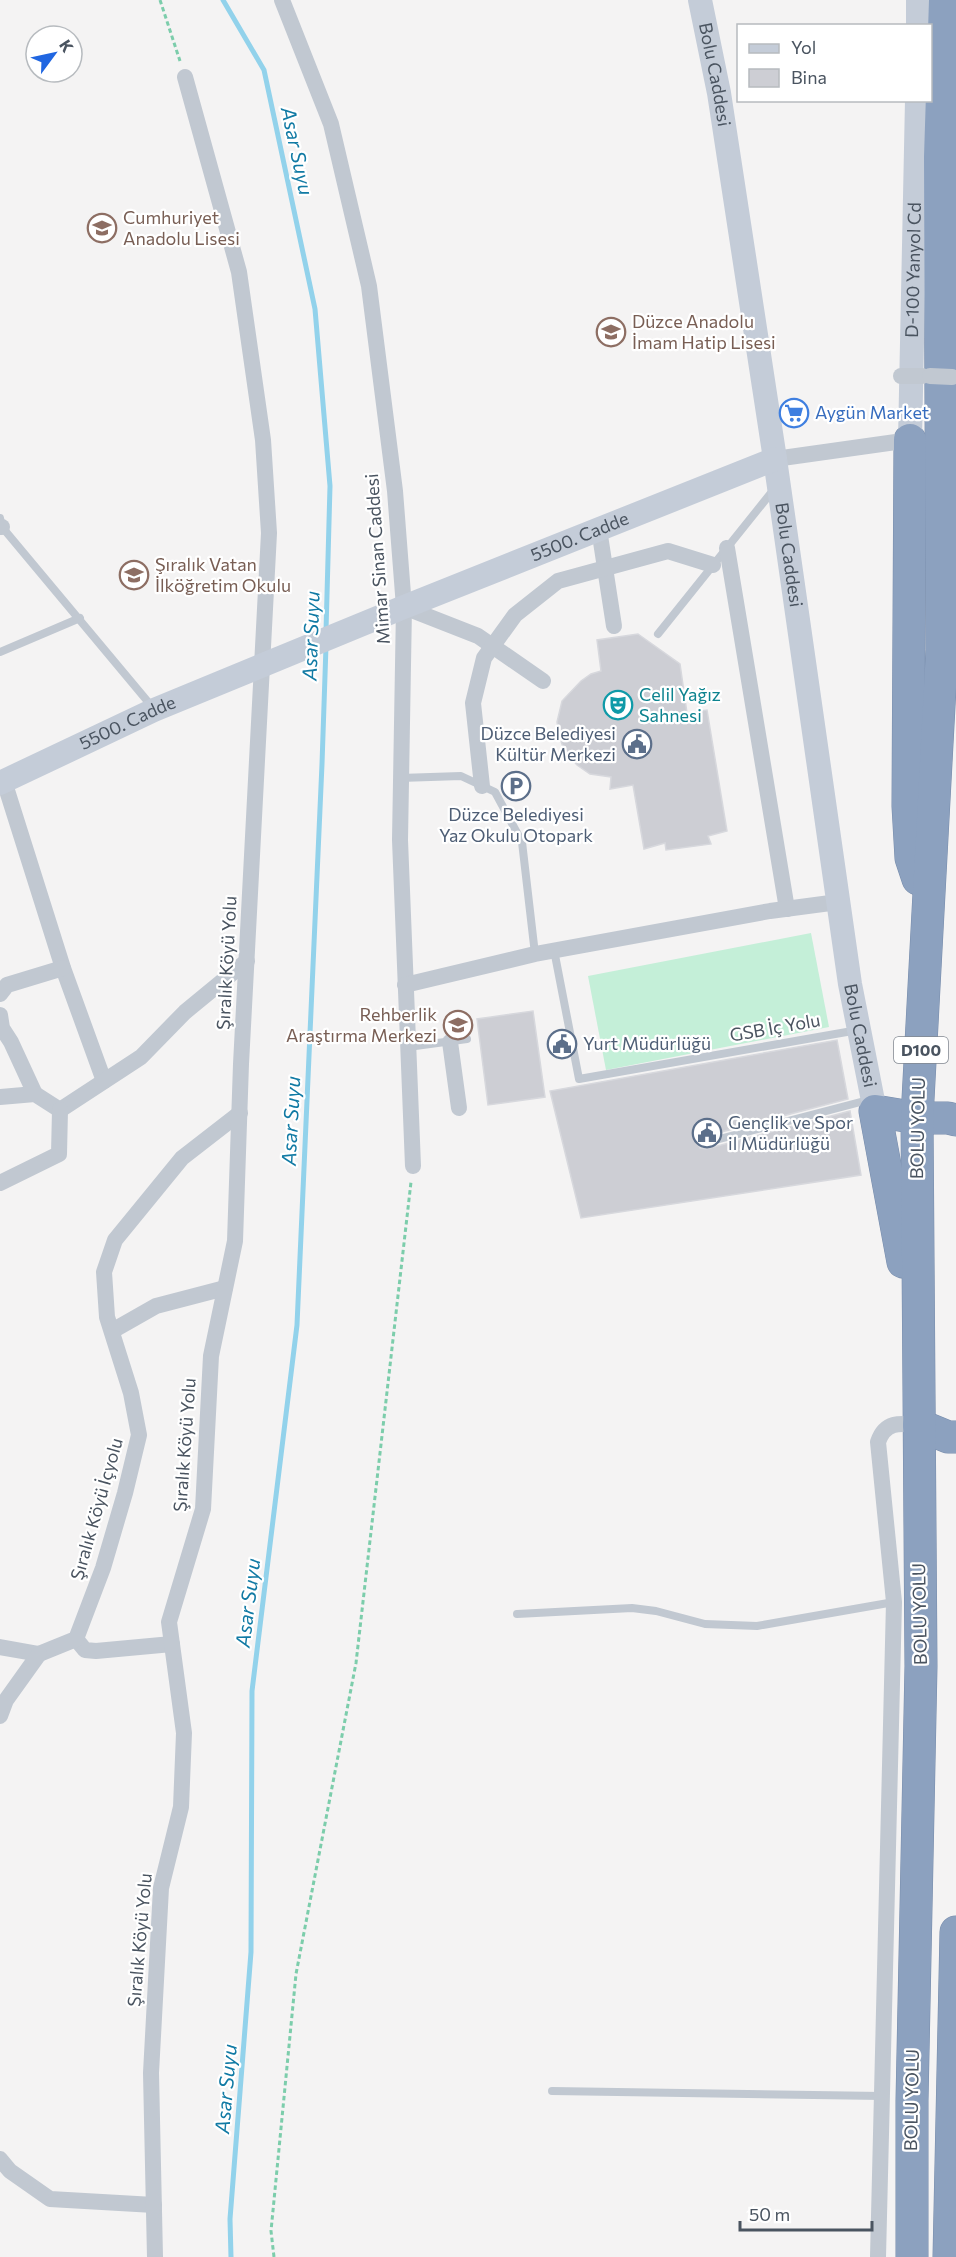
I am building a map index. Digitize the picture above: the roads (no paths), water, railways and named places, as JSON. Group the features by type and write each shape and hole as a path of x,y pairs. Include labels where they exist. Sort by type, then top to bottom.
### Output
{"highway":[{"name":"BOLU YOLU","path":"912,2257 912,2101 921,1666 917,1118 942,650 940,157 945,0"},
{"path":"910,440 908,806 911,858 928,914"},
{"path":"918,1343 874,1105 917,1118 956,1120"},
{"path":"919,1425 948,1437 956,1437"},
{"path":"949,2257 956,1932"}],"street":[{"name":"Bolu Caddesi","path":"700,0 719,93 779,483 838,902 874,1105"},
{"path":"918,0 918,24"},
{"name":"Mimar Sinan Caddesi","path":"287,1 331,124 369,286 395,490 394,612 400,840 413,1166"},
{"name":"Şıralık Köyü Yolu","path":"155,2257 151,2073 161,1888 181,1807 184,1733 169,1622 203,1509 211,1356 235,1241 269,533 263,440 239,272 185,76"},
{"name":"D-100 Yanyol Cd","path":"910,440 917,102"},
{"path":"901,376 956,377"},
{"path":"775,459 910,440"},
{"name":"5500. Cadde","path":"2,782 154,710 775,459"},
{"path":"599,529 614,626"},
{"path":"727,548 787,909"},
{"path":"482,786 473,703 484,658 515,615 558,581 669,551 713,565"},
{"path":"394,612 478,636 543,681"},
{"path":"2,782 63,968 104,1081"},
{"path":"405,985 554,950 838,902"},
{"path":"60,1110 141,1057 185,1011 247,961"},
{"path":"0,994 7,985 63,968"},
{"path":"0,1024 35,1094 60,1110"},
{"path":"450,1042 459,1108"},
{"path":"0,1098 35,1094"},
{"path":"0,1183 59,1154 60,1110"},
{"name":"Şıralık Köyü İçyolu","path":"76,1639 103,1568 139,1435 131,1393 107,1317 104,1272 115,1240 182,1158 240,1113"},
{"path":"111,1331 156,1306 225,1288"},
{"path":"878,2257 894,1602 878,1442 882,1432 891,1425 897,1423 919,1425"},
{"path":"0,1647 39,1654 76,1639 85,1650 96,1652 172,1644"},
{"path":"0,1716 6,1700 39,1654"},
{"path":"0,2159 10,2170 50,2199 154,2205"}],"lane":[{"path":"658,634 779,483"},
{"path":"0,524 154,710"},
{"path":"0,652 80,618"},
{"path":"400,778 461,776 495,792 522,842 535,954"},
{"name":"GSB İç Yolu","path":"554,950 579,1079 859,1030"},
{"path":"407,1047 467,1039"},
{"path":"704,1143 874,1105"},
{"path":"517,1614 632,1608 656,1611 705,1624 757,1626 894,1602"},
{"path":"552,2091 882,2096"}],"waterway":[{"name":"Asar Suyu","path":"223,0 264,70 315,309 330,486 326,631"},
{"name":"Asar Suyu","path":"231,2257 230,2219 251,1952 252,1691 297,1325 326,646"}],"place":[{"name":"Cumhuriyet Anadolu Lisesi","path":"102,228"},
{"name":"Düzce Anadolu İmam Hatip Lisesi","path":"611,332"},
{"name":"Aygün Market","path":"794,413"},
{"name":"Şıralık Vatan İlköğretim Okulu","path":"134,575"},
{"name":"Celil Yağız Sahnesi","path":"618,705"},
{"name":"Düzce Belediyesi Kültür Merkezi","path":"637,744"},
{"name":"Düzce Belediyesi Yaz Okulu Otopark","path":"516,786"},
{"name":"Rehberlik Araştırma Merkezi","path":"458,1025"},
{"name":"Yurt Müdürlüğü","path":"562,1044"},
{"name":"Gençlik ve Spor il Müdürlüğü","path":"707,1133"}]}
